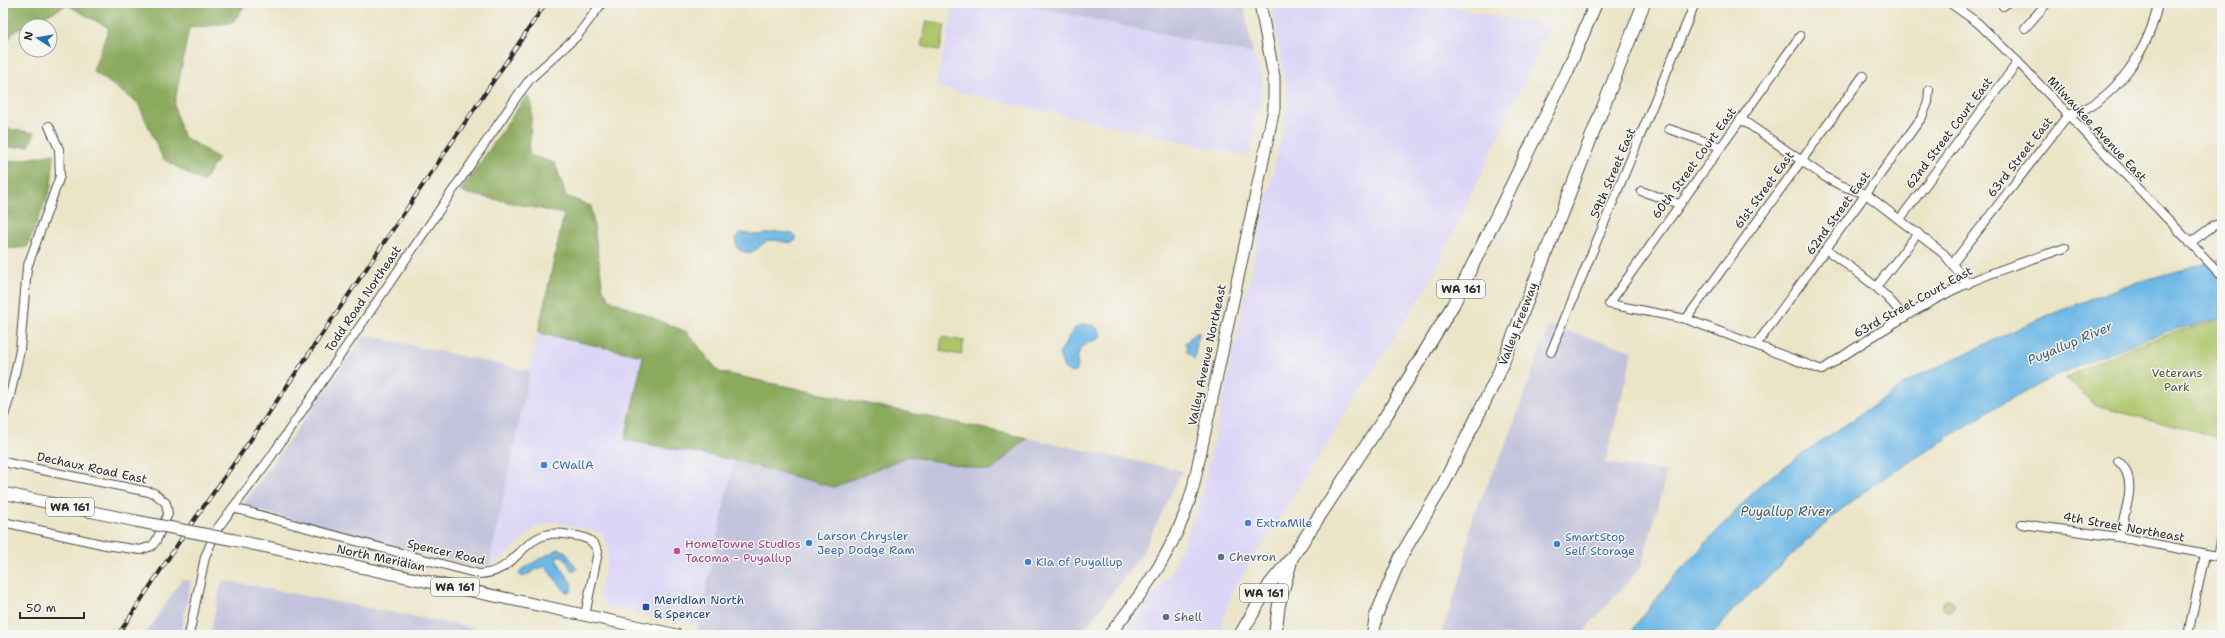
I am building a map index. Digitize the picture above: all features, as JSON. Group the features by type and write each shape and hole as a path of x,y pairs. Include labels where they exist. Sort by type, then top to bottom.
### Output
{"highway":[{"name":"WA 161","path":"1240,635 1270,584 1293,556 1395,401 1453,305 1564,79 1596,3"},
{"name":"Valley Freeway","path":"1373,635 1376,616 1401,556 1443,485 1498,375 1644,3"},
{"path":"1275,635 1279,604 1293,556"}],"main road":[{"name":"Valley Avenue Northeast","path":"1110,635 1153,578 1180,529 1188,507 1274,109 1275,93 1271,61 1260,3"},
{"name":"North Meridian","path":"3,493 196,534 234,540 677,635"}],"street":[{"name":"Todd Road Northeast","path":"189,635 205,557 215,534 268,461 531,78 577,36 602,3"},
{"name":"59th Street East","path":"1551,352 1695,3"},
{"name":"Milwaukee Avenue East","path":"1950,3 1978,23 2018,62 2222,276"},
{"path":"2025,28 2047,3"},
{"name":"63rd Street East","path":"1953,263 2068,115 2084,111 2113,88 2142,52 2155,19 2158,3"},
{"name":"60th Street Court East","path":"1686,319 1609,304 1800,36"},
{"name":"62nd Street Court East","path":"1900,219 2018,62"},
{"name":"61st Street East","path":"1686,319 1800,160 1863,76"},
{"name":"62nd Street East","path":"1756,345 1922,117 1928,102 1929,90"},
{"path":"1741,118 1800,160 1840,185 1866,194 1918,233 1953,263 1968,284"},
{"path":"3,419 10,396 20,350 27,268 60,176 59,149 49,126"},
{"path":"1669,129 1721,147"},
{"path":"1641,190 1679,204"},
{"path":"2190,243 2213,226 2222,223"},
{"path":"1876,287 1918,233"},
{"name":"63rd Street Court East","path":"1756,345 1822,370 1904,318 1968,284 2065,248"},
{"path":"1826,249 1876,287 1904,318"},
{"path":"1686,319 1756,345"},
{"path":"2118,461 2128,472 2130,483 2120,537"},
{"name":"Dechaux Road East","path":"3,462 154,493 162,499 168,507 168,514 160,536 152,546 140,550 106,545 3,522"},
{"name":"Spencer Road","path":"233,508 480,574 490,574 501,569 536,539 546,535 558,533 586,538 594,543 598,552 585,615"},
{"name":"4th Street Northeast","path":"2022,524 2120,537 2220,557"},
{"path":"2220,557 2222,537"},
{"path":"2188,635 2205,554"}],"shaded area":[{"path":"954,3 1017,3 1253,54 1262,75 1263,90 1249,156 936,87"},
{"path":"1017,3 1243,3 1253,54"},
{"path":"1271,3 1427,3 1550,26 1434,275 1233,591 1218,635 1123,635 1170,575 1199,506 1286,116 1288,96"},
{"name":"SmartStop Self Storage","path":"1549,326 1633,351 1605,463 1667,472 1641,567 1580,635 1441,635 1463,570 1471,521 1507,442"},
{"path":"538,333 643,356 625,440 734,460 698,625 606,606 599,594 609,552 602,533 553,522 535,528 504,557 489,566"},
{"path":"365,335 530,371 489,566 476,567 242,506"},
{"path":"1027,438 1182,471 1142,554 1080,635 696,635 734,460 833,487 908,456 991,470"},
{"path":"182,579 191,581 180,635 145,635"},
{"path":"222,580 509,635 210,635"}],"green space":[{"path":"3,3 247,3 232,23 189,28 174,106 183,136 218,158 203,182 163,159 138,103 93,71 109,28 67,5 41,18 18,18 18,30 13,32 3,50"},
{"path":"927,21 945,25 940,50 921,46"},
{"path":"527,95 532,104 529,155 555,163 566,196 591,206 603,289 610,300 687,332 719,372 1027,438 991,471 908,456 833,487 734,460 625,440 643,356 538,333 564,214 460,192"},
{"path":"3,128 35,133 29,146 3,148"},
{"path":"54,154 51,187 27,247 3,249 3,163"},
{"name":"Veterans Park","path":"2222,320 2222,438 2096,406 2066,378 2103,359 2142,343 2182,330"},
{"path":"942,337 964,341 961,355 940,351"},
{"path":"1950,599 1953,600 1953,610 1946,611 1943,610 1942,603 1943,600"}],"water":[{"path":"779,232 793,234 796,237 796,240 793,242 784,242 771,240 750,252 739,250 736,244 736,237 740,233 758,235"},
{"name":"Puyallup River","path":"2222,259 2222,318 2165,332 2101,356 2053,377 2001,404 1873,485 1837,513 1734,609 1712,635 1628,635 1671,580 1761,484 1809,449 1918,376 2028,324 2067,308 2127,285"},
{"path":"1083,324 1095,326 1102,335 1100,338 1086,344 1080,350 1077,357 1077,371 1071,373 1064,368 1059,354 1074,329"},
{"path":"1196,332 1199,333 1194,359 1187,352 1187,345 1184,344"},
{"path":"558,549 565,551 577,569 573,572 563,556 556,556 557,561 572,584 571,592 566,592 545,567 539,568 523,577 519,574 522,569"}],"railway":[{"path":"118,635 187,530 245,448 546,3"}],"place":[{"name":"CWallA","path":"544,465"},
{"name":"ExtraMile","path":"1248,523"},
{"name":"Larson Chrysler Jeep Dodge Ram","path":"809,543"},
{"name":"SmartStop Self Storage","path":"1557,544"},
{"name":"HomeTowne Studios Tacoma - Puyallup","path":"677,551"},
{"name":"Chevron","path":"1221,557"},
{"name":"Kia of Puyallup","path":"1028,562"},
{"name":"Meridian North & Spencer","path":"646,607"},
{"name":"Shell","path":"1166,617"}]}
